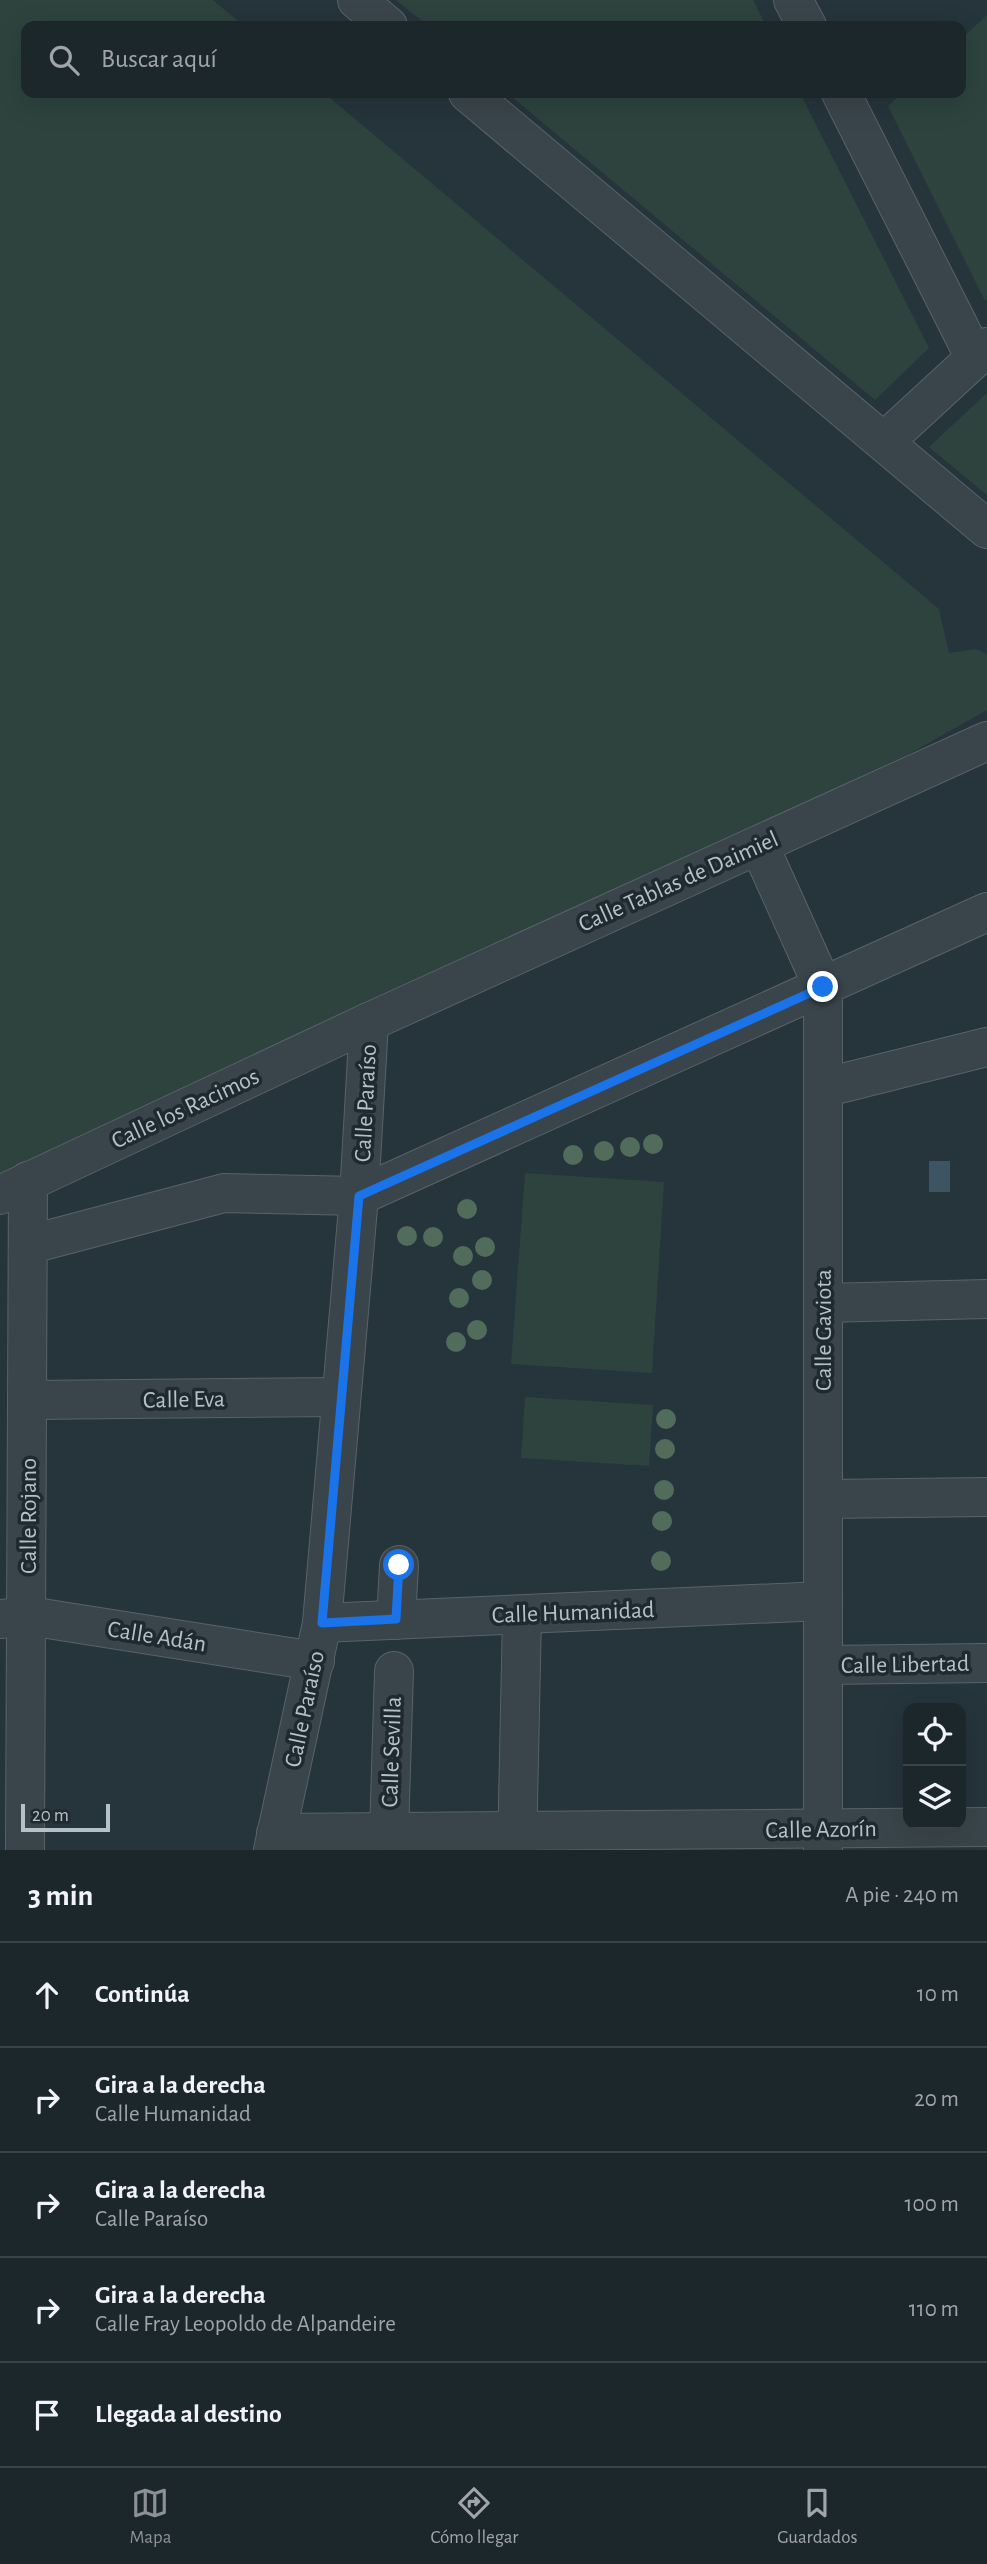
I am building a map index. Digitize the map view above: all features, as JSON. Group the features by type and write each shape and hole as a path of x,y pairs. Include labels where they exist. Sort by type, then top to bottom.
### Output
{"street":[{"path":"356,0 382,21"},
{"path":"793,0 804,21"},
{"path":"474,98 885,441 987,530"},
{"path":"844,98 981,353 885,441"},
{"name":"Calle Tablas de Daimiel","path":"369,1022 987,741"},
{"name":"Calle Gaviota","path":"759,845 823,987 823,1840"},
{"path":"29,1245 224,1193 359,1196 987,912"},
{"name":"Calle los Racimos","path":"14,1188 369,1022"},
{"name":"Calle Paraíso","path":"274,1841 322,1623 359,1196 369,1022"},
{"path":"823,1088 987,1047"},
{"name":"Calle Rojano","path":"14,1188 29,1245 28,1400 14,1618 25,1850"},
{"path":"823,1303 987,1299"},
{"name":"Calle Eva","path":"28,1400 340,1397"},
{"path":"823,1499 987,1497"},
{"path":"396,1619 399,1565"},
{"name":"Calle Humanidad","path":"322,1623 823,1601"},
{"path":"518,1841 523,1615"},
{"name":"Calle Adán","path":"14,1618 315,1661"},
{"name":"Calle Libertad","path":"823,1665 987,1663"},
{"name":"Calle Sevilla","path":"389,1833 394,1671"},
{"name":"Calle Azorín","path":"274,1841 389,1833 518,1841 823,1840 987,1827"}],"green space":[{"path":"0,0 213,0 238,21 21,21 21,98 330,98 939,609 949,653 976,649 987,654 987,710 911,753 532,933 322,1022 210,1080 0,1179"},
{"path":"396,0 753,0 764,21 422,21"},
{"path":"987,15 985,301 888,106 897,98 966,98 966,34"},
{"path":"513,98 803,98 929,348 875,400"},
{"path":"987,393 987,495 929,447"},
{"path":"525,1173 664,1182 652,1373 511,1364"},
{"path":"525,1397 653,1405 649,1466 521,1458"}],"water":[{"path":"929,1161 950,1161 950,1192 929,1192"}],"route":[{"path":"399,1565 396,1619 322,1623 359,1196 823,987"}]}
